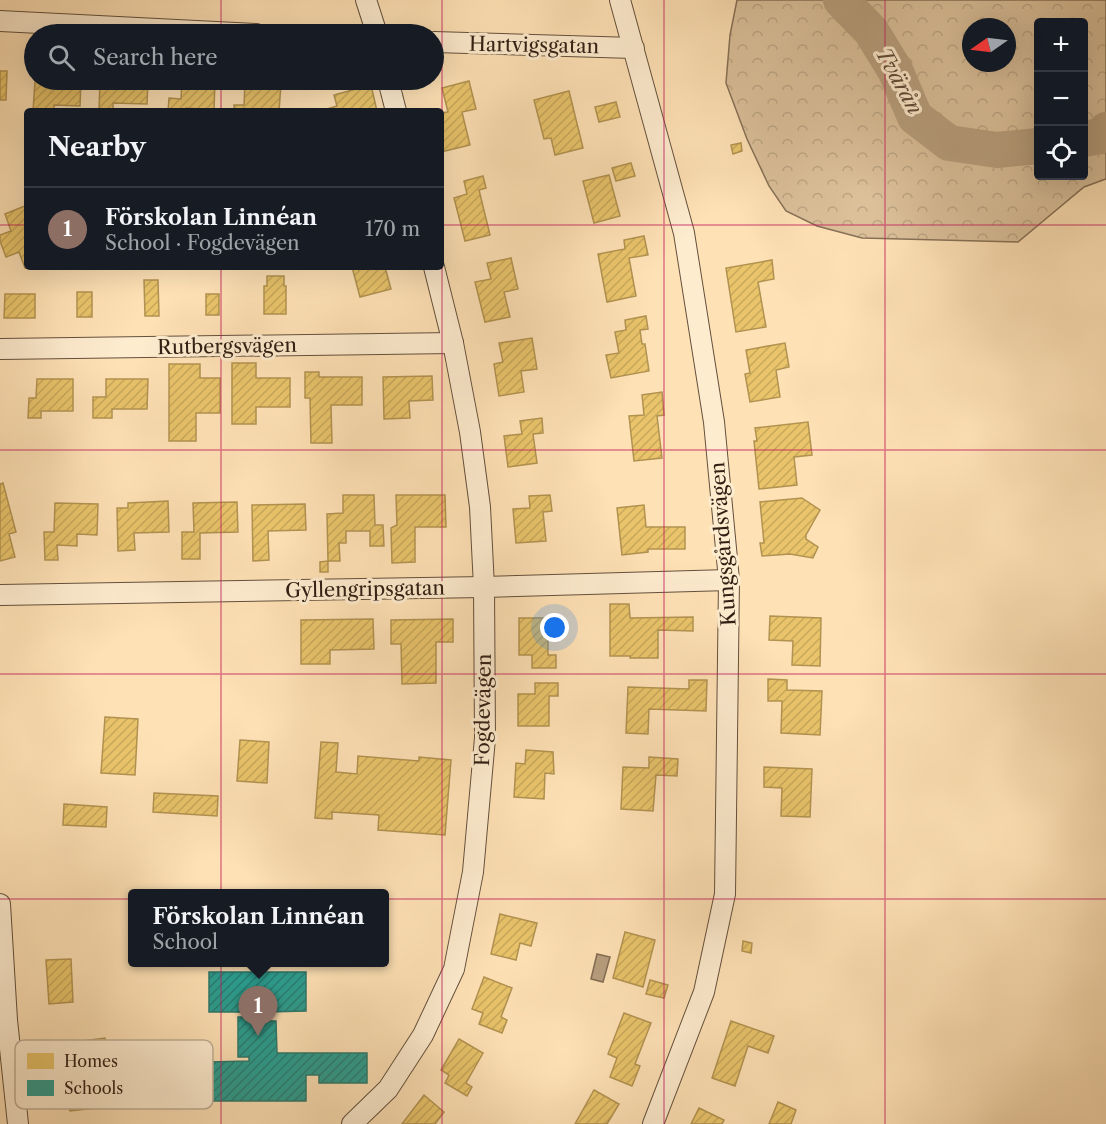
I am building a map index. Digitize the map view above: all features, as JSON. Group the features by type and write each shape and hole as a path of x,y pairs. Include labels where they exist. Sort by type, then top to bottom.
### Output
{"street":[{"path":"366,0 374,24"},
{"name":"Kungsgårdsvägen","path":"620,0 684,233 714,422 729,580 725,894 704,992 653,1124"},
{"path":"0,21 59,24"},
{"name":"Hartvigsgatan","path":"444,42 634,48"},
{"path":"391,90 395,108"},
{"name":"Fogdevägen","path":"352,1124 388,1089 423,1035 454,969 472,872 485,738 484,586 480,507 470,432 453,343 435,270"},
{"name":"Rutbergsvägen","path":"0,349 453,343"},
{"name":"Gyllengripsgatan","path":"0,595 729,580"},
{"path":"0,904 3,1020 15,1103"},
{"path":"16,1109 18,1124"}],"green space":[{"path":"737,0 1106,0 1106,179 1084,187 1018,242 862,238 817,226 786,211 769,186 747,139 726,83 730,35"}],"shaded area":[{"path":"597,954 610,957 603,982 591,979"}],"building: Homes":[{"path":"0,71 7,71 6,100 0,100"},
{"path":"469,81 476,109 462,112 470,145 444,151 444,113 448,112 442,90 444,87"},
{"path":"34,90 81,90 80,106 54,105 54,108 33,108"},
{"path":"100,90 148,90 147,104 113,103 113,108 99,108"},
{"path":"181,90 215,90 214,108 168,108 169,98 181,99"},
{"path":"245,90 281,90 279,108 234,108 234,105 244,105"},
{"path":"352,90 372,90 376,108 330,108 337,106 334,95"},
{"path":"569,91 583,148 555,155 551,138 544,139 534,100"},
{"path":"616,102 620,117 599,122 595,107"},
{"path":"741,143 742,151 733,154 731,145"},
{"path":"631,163 635,176 616,181 612,168"},
{"path":"609,175 620,216 594,223 583,181"},
{"path":"483,176 486,188 479,190 490,235 465,241 454,198 467,194 464,181"},
{"path":"24,206 24,265 19,252 6,257 0,241 0,235 11,231 5,214"},
{"path":"644,236 648,255 629,258 636,296 607,302 598,254 625,249 624,240"},
{"path":"511,258 518,289 504,292 510,317 485,322 475,282 491,279 487,263"},
{"path":"772,260 774,279 758,282 766,327 736,332 726,268"},
{"path":"353,270 386,270 391,289 360,297"},
{"path":"267,276 284,276 286,314 264,314 264,286 267,286"},
{"path":"144,280 158,280 159,316 145,316"},
{"path":"77,292 92,292 92,317 77,317"},
{"path":"5,294 35,294 35,318 4,318"},
{"path":"206,294 219,294 219,315 206,315"},
{"path":"646,316 648,329 640,330 642,344 645,344 649,371 611,378 606,355 619,353 615,332 626,330 625,320"},
{"path":"532,338 537,369 521,371 524,392 499,396 494,364 503,362 499,343"},
{"path":"785,343 789,367 776,370 780,397 750,402 745,374 750,373 746,350"},
{"path":"232,363 256,363 256,378 290,378 290,407 256,407 256,424 232,424"},
{"path":"169,364 200,364 200,378 220,378 220,413 196,413 196,441 169,441"},
{"path":"305,372 319,372 319,377 362,377 362,405 331,405 332,443 311,443 310,398 305,398"},
{"path":"432,376 433,400 409,401 410,418 384,419 383,377"},
{"path":"37,379 73,379 73,411 41,411 41,418 28,418 29,398 36,398"},
{"path":"106,379 148,379 147,409 112,409 112,418 93,418 93,397 106,397"},
{"path":"662,392 664,415 657,416 662,458 634,461 629,416 644,415 642,395"},
{"path":"542,418 543,433 533,434 537,463 508,467 504,436 522,434 520,421"},
{"path":"808,422 812,455 794,457 797,485 759,489 754,441 757,441 755,428"},
{"path":"3,483 16,532 9,534 15,557 0,561 0,484"},
{"path":"343,495 374,495 375,525 383,525 384,546 370,546 370,531 346,531 346,543 339,543 340,561 328,561 327,514 343,513"},
{"path":"396,495 445,495 446,527 415,527 415,562 392,563 391,528 397,525"},
{"path":"550,495 552,511 543,512 546,541 516,543 513,509 530,508 529,496"},
{"path":"802,498 820,510 806,535 806,539 818,547 813,558 790,554 762,556 760,543 764,543 760,502"},
{"path":"168,501 169,532 134,533 135,550 118,551 117,508 128,508 128,503"},
{"path":"237,502 238,532 200,533 200,559 182,559 182,532 194,532 193,503"},
{"path":"55,503 98,504 97,535 77,534 77,546 57,545 58,560 45,560 44,532 54,532"},
{"path":"305,504 306,530 268,531 269,560 253,561 252,505"},
{"path":"644,505 646,527 685,527 685,549 648,549 648,552 622,555 617,508"},
{"path":"328,561 328,572 320,572 320,562"},
{"path":"610,604 629,604 630,618 693,617 693,631 658,630 658,658 610,656"},
{"path":"770,616 821,618 820,666 792,665 793,641 769,640"},
{"path":"519,618 548,618 548,655 556,655 556,668 532,668 532,655 519,655"},
{"path":"373,619 374,649 330,650 330,664 301,664 301,620"},
{"path":"453,619 453,642 436,642 436,683 402,684 401,644 391,644 391,620"},
{"path":"768,679 787,680 787,690 822,691 820,735 781,733 782,701 768,701"},
{"path":"689,680 707,680 706,711 649,709 648,734 626,733 628,687 689,689"},
{"path":"535,683 558,683 558,696 549,696 549,726 518,726 518,694 535,694"},
{"path":"105,717 138,719 135,775 101,773"},
{"path":"240,740 269,742 267,783 237,781"},
{"path":"321,742 338,743 336,772 357,774 358,756 419,761 419,757 451,760 445,835 378,830 379,815 332,812 332,819 315,818"},
{"path":"526,750 553,752 554,774 545,773 544,799 514,797 516,763 525,764"},
{"path":"649,757 678,759 677,776 656,775 653,811 621,809 623,767 649,768"},
{"path":"764,767 812,769 810,817 781,816 782,788 764,787"},
{"path":"154,793 218,796 217,816 153,812"},
{"path":"64,804 107,807 106,827 63,825"},
{"path":"500,914 537,923 531,946 520,943 516,960 491,954"},
{"path":"625,932 655,940 643,987 613,978"},
{"path":"743,941 752,943 751,953 742,951"},
{"path":"71,959 73,1002 49,1004 46,960"},
{"path":"484,977 512,988 501,1017 507,1020 502,1033 479,1024 483,1013 472,1009"},
{"path":"650,980 668,985 664,998 646,994"},
{"path":"624,1013 651,1023 635,1064 640,1066 632,1086 610,1077 617,1058 608,1054"},
{"path":"731,1021 774,1036 768,1053 748,1046 735,1086 712,1078"},
{"path":"459,1039 483,1053 466,1083 472,1087 467,1096 445,1083 449,1075 441,1070"},
{"path":"594,1090 619,1104 607,1124 575,1124"},
{"path":"424,1095 444,1112 435,1124 402,1124"},
{"path":"778,1102 796,1110 791,1124 769,1124"},
{"path":"699,1108 724,1120 722,1124 691,1124"}],"building: Schools":[{"path":"209,972 306,972 306,1011 267,1012 267,1021 276,1021 277,1053 367,1053 367,1083 319,1083 319,1075 306,1075 306,1101 213,1101 213,1062 249,1061 249,1057 238,1057 238,1017 248,1017 248,1012 209,1012"}],"waterway":[{"name":"Tvärån","path":"841,0 871,31 895,70 915,117 949,143 997,150 1034,146"},
{"name":"Tvärån","path":"1088,138 1100,136 1106,130"}],"place":[{"name":"Förskolan Linnéan","path":"258,1036"}]}
